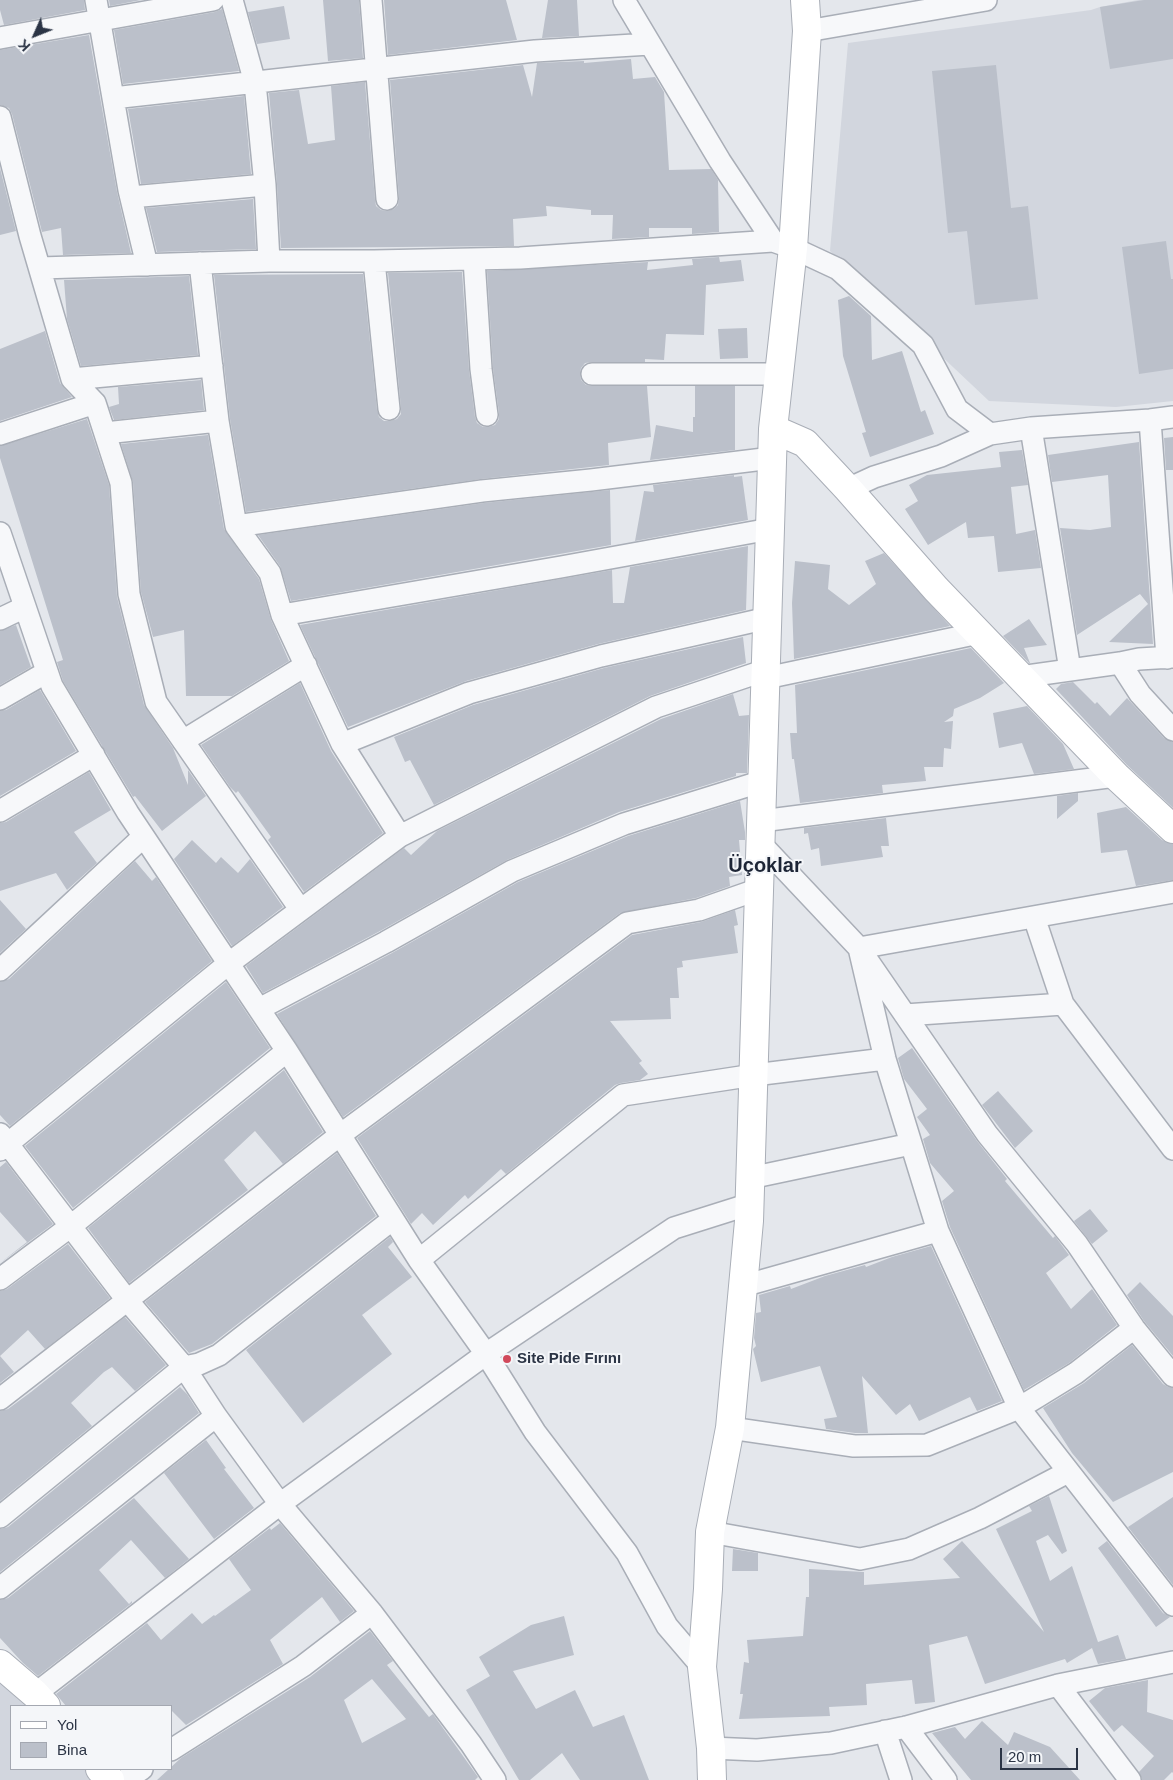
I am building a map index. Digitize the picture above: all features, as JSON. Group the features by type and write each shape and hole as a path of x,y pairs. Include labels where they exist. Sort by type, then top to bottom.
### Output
{"street":[{"path":"0,38 98,10 213,0"},
{"path":"232,0 255,83 265,185 269,261"},
{"path":"371,0 387,199"},
{"path":"624,0 720,161 783,245"},
{"path":"712,1780 711,1748 702,1668 710,1532 730,1428 750,1191 773,429 780,374 783,245 807,31 805,0"},
{"path":"807,31 986,0"},
{"path":"98,10 131,197 147,265"},
{"path":"113,98 534,51 650,44"},
{"path":"0,117 30,236 72,379 95,403 122,483 129,594 156,702 300,909"},
{"path":"131,197 265,185"},
{"path":"40,268 269,261 520,258 783,245 838,269 923,345 956,409 990,434"},
{"path":"474,259 481,369 487,415"},
{"path":"374,261 389,409"},
{"path":"200,263 218,421 236,526 270,573 282,614 342,744 400,836"},
{"path":"72,379 212,366"},
{"path":"592,374 780,374"},
{"path":"0,434 95,403"},
{"path":"848,489 874,477 941,456 990,434 1031,428 1173,417"},
{"path":"1020,677 1140,659 1170,657 1150,420"},
{"path":"105,433 218,421"},
{"path":"1031,428 1070,670"},
{"path":"773,429 805,443 936,589 1020,677 1116,776 1173,828"},
{"path":"236,526 482,491 772,458"},
{"path":"282,614 561,567 770,529"},
{"path":"0,533 52,686 143,837 287,1051 393,1219 486,1354 535,1432 627,1553 667,1626 702,1668"},
{"path":"0,619 25,607"},
{"path":"342,744 470,693 601,656 768,618"},
{"path":"490,1778 471,1744 372,1613 280,1504 216,1416 184,1367 126,1300 71,1226 3,1143 228,964 400,836 656,707 766,674 979,633"},
{"path":"1120,663 1140,694 1173,730"},
{"path":"183,741 306,665"},
{"path":"0,699 47,672"},
{"path":"0,811 94,755"},
{"path":"761,833 1116,776"},
{"path":"258,1009 386,942 512,871 624,824 762,781"},
{"path":"761,833 859,948 987,1134 1077,1244 1134,1328 1173,1376"},
{"path":"0,970 143,837"},
{"path":"0,1399 340,1135 627,923 698,910 759,889"},
{"path":"859,948 1173,892"},
{"path":"1034,916 1063,1004 1173,1148"},
{"path":"859,948 885,1059 938,1231 1019,1408 1173,1605"},
{"path":"905,1015 1063,1004"},
{"path":"0,1279 71,1226 287,1051"},
{"path":"420,1260 623,1095 754,1075 885,1059"},
{"path":"0,1664 41,1700 280,1504 486,1354 674,1228 750,1191 911,1144"},
{"path":"0,1517 184,1367 199,1364 219,1355 393,1219"},
{"path":"743,1286 938,1231"},
{"path":"730,1428 854,1446 928,1445 1019,1408 1076,1373 1134,1328"},
{"path":"0,1588 216,1416"},
{"path":"710,1532 860,1559 909,1549 980,1518 1068,1472"},
{"path":"172,1749 303,1666 372,1613"},
{"path":"711,1748 756,1750 831,1743 906,1727 1058,1685 1173,1662"},
{"path":"1058,1685 1130,1780"},
{"path":"906,1727 946,1780"},
{"path":"885,1731 901,1780"},
{"path":"101,1770 110,1780"},
{"path":"125,1780 140,1770"}],"shaded area":[{"path":"1138,0 1173,0 1173,401 1116,407 989,401 830,251 848,43 1091,10"},
{"path":"0,1662 35,1705 10,1705 10,1770 88,1770 97,1780 0,1780"}],"building":[{"path":"0,0 84,0 85,10 4,25 0,10"},
{"path":"109,0 141,0 110,6"},
{"path":"323,0 359,0 363,58 328,61"},
{"path":"384,0 506,0 517,40 388,55"},
{"path":"548,0 577,0 579,36 542,38"},
{"path":"1144,0 1173,0 1173,59 1110,69 1100,7"},
{"path":"284,6 290,39 257,44 248,12"},
{"path":"222,9 239,71 123,84 114,30 215,12"},
{"path":"89,35 117,192 131,253 63,255 61,228 42,232 12,114 9,108 0,105 0,50"},
{"path":"631,59 633,79 655,77 664,92 669,170 711,169 718,180 719,232 692,234 692,228 649,228 649,237 612,239 613,215 591,215 591,210 546,206 547,216 513,219 514,246 281,248 269,93 299,90 308,144 335,140 331,86 365,82 376,206 381,210 388,211 398,205 399,198 390,80 523,65 532,97 537,63 584,61 584,63"},
{"path":"996,65 1011,208 1028,206 1038,299 975,305 967,231 948,233 932,71"},
{"path":"244,96 251,174 141,184 128,109"},
{"path":"0,168 16,231 0,235"},
{"path":"253,199 256,249 157,252 146,208"},
{"path":"1166,241 1171,279 1173,279 1173,369 1139,374 1122,247"},
{"path":"719,257 720,262 741,260 744,281 706,285 704,335 666,334 664,360 645,359 645,362 592,362 585,363 581,368 581,380 586,385 647,386 651,437 608,443 609,465 481,479 246,512 230,419 214,275 363,274 377,410 379,417 384,421 390,421 397,419 401,414 401,408 388,273 462,272 469,370 475,417 477,423 483,427 488,427 495,425 499,419 499,413 493,368 487,271 648,262 647,270 693,265 692,259"},
{"path":"189,276 198,355 81,366 67,319 64,280"},
{"path":"849,296 871,316 872,360 902,351 921,412 925,410 934,434 870,457 862,433 866,432 843,356 838,300"},
{"path":"747,328 748,358 720,359 718,329"},
{"path":"45,331 60,383 72,397 0,421 0,349"},
{"path":"201,380 204,410 114,420 109,407 119,404 118,387"},
{"path":"695,386 735,386 735,450 650,460 656,425 693,432"},
{"path":"87,419 109,485 117,597 144,705 173,748 188,785 188,770 206,796 162,831 135,796 133,797 63,681 57,662 63,660 0,458 0,446"},
{"path":"208,435 224,529 259,579 271,620 289,661 232,696 186,696 184,630 153,637 141,592 133,482 121,444"},
{"path":"1173,437 1173,470 1166,470 1164,438"},
{"path":"1139,442 1153,644 1109,642 1148,604 1140,594 1077,635 1060,528 1090,530 1111,527 1108,475 1052,482 1048,455"},
{"path":"1022,450 1028,485 1011,487 1016,534 1035,530 1041,568 998,572 994,536 968,538 966,522 928,545 905,509 918,501 909,485 927,475 1001,467 999,452"},
{"path":"734,475 734,477 742,476 748,520 635,541 644,491 654,492 653,485"},
{"path":"610,490 611,545 291,601 280,566 258,535 484,503"},
{"path":"748,546 746,610 598,644 466,681 348,727 300,625 612,570 613,603 624,603 630,567"},
{"path":"884,553 950,626 794,659 792,603 795,561 830,565 828,589 849,605 876,584 865,561"},
{"path":"1029,619 1047,645 1024,648 1030,663 1003,636"},
{"path":"16,625 31,667 0,685 0,631"},
{"path":"743,637 746,663 650,696 434,805 410,760 405,762 394,737 473,705 604,668"},
{"path":"971,648 1004,683 980,698 954,709 953,716 944,722 953,721 951,749 944,748 943,767 924,767 926,781 882,785 883,793 800,803 794,759 792,759 790,733 797,733 795,685"},
{"path":"1073,682 1095,704 1097,702 1110,716 1127,698 1164,738 1173,742 1173,808 1127,765 1056,689 1061,684"},
{"path":"300,683 331,751 383,833 304,892 268,840 271,837 238,791 236,793 230,787 201,745"},
{"path":"40,690 76,751 0,796 0,711 6,710"},
{"path":"733,694 739,716 749,715 747,773 736,773 736,776 619,812 507,860 380,931 263,993 246,966 404,848 411,855 437,831 661,719"},
{"path":"1027,706 1063,744 1074,769 1034,774 1022,743 999,748 993,713"},
{"path":"89,772 111,810 74,832 97,863 67,890 56,873 0,891 0,823 6,822"},
{"path":"1078,793 1078,801 1057,819 1057,796"},
{"path":"740,801 745,832 745,840 739,840 742,875 729,877 730,886 696,898 620,913 343,1117 277,1014 392,953 518,882 628,836"},
{"path":"1126,807 1162,840 1173,844 1173,880 1136,886 1127,850 1101,853 1097,813"},
{"path":"886,818 889,846 881,846 883,857 821,866 819,848 811,850 808,833 804,834 804,828"},
{"path":"192,840 216,863 221,857 238,873 250,859 283,907 232,946 174,859"},
{"path":"135,861 152,881 156,877 212,961 10,1126 0,1115 0,982 9,979"},
{"path":"0,900 26,929 0,953"},
{"path":"735,910 738,925 734,926 738,953 682,961 683,967 677,968 679,998 670,998 671,1019 610,1021 642,1061 639,1063 648,1074 640,1080 615,1085 506,1174 501,1169 468,1199 465,1195 433,1225 422,1213 411,1224 357,1138 632,935 701,922"},
{"path":"226,982 270,1048 73,1208 25,1146"},
{"path":"912,1048 977,1141 1007,1179 1005,1181 1053,1238 1055,1236 1069,1255 1046,1273 1071,1309 1092,1289 1117,1325 1069,1363 1024,1390 950,1227 942,1201 954,1191 930,1163 923,1139 930,1135 917,1117 927,1109 904,1079 898,1058"},
{"path":"284,1070 323,1132 283,1164 255,1131 224,1160 248,1190 129,1283 88,1228"},
{"path":"998,1091 1033,1131 1015,1148 982,1105"},
{"path":"337,1153 376,1216 212,1344 189,1353 145,1302"},
{"path":"6,1162 53,1224 0,1263 27,1242 0,1212 0,1167"},
{"path":"1090,1209 1108,1231 1092,1244 1074,1221"},
{"path":"390,1237 393,1242 388,1247 412,1277 362,1315 392,1354 303,1423 246,1350"},
{"path":"68,1244 110,1298 45,1349 28,1330 0,1356 0,1291 7,1289"},
{"path":"931,1246 1002,1401 977,1411 970,1397 919,1421 910,1404 896,1415 862,1376 868,1433 855,1433 826,1429 824,1419 837,1417 820,1366 761,1382 753,1349 756,1346 754,1338 756,1313 761,1312 759,1295 790,1286 791,1289 825,1276 865,1265 866,1267 892,1257"},
{"path":"1140,1282 1173,1316 1173,1356 1144,1321 1127,1295"},
{"path":"125,1317 166,1365 135,1391 112,1367 104,1372 71,1403 92,1426 0,1501 0,1411 8,1409 31,1392"},
{"path":"1132,1345 1163,1384 1173,1388 1173,1472 1113,1502 1072,1453 1043,1408 1084,1383"},
{"path":"0,1356 14,1372 0,1383"},
{"path":"180,1387 187,1394 199,1413 0,1572 0,1529 8,1527"},
{"path":"206,1440 226,1468 224,1469 254,1508 214,1539 164,1473"},
{"path":"1049,1496 1067,1551 1062,1554 1048,1535 1036,1541 1050,1581 1072,1566 1098,1642 1118,1635 1126,1659 1098,1664 1092,1648 1067,1663 1065,1659 985,1684 967,1636 929,1645 935,1702 915,1704 912,1680 866,1684 867,1705 829,1707 830,1716 739,1719 743,1694 740,1694 744,1662 749,1663 747,1640 803,1636 806,1597 809,1597 809,1569 864,1572 864,1585 960,1578 943,1559 962,1541 1044,1632 996,1529 1032,1511 1029,1506"},
{"path":"1173,1497 1173,1585 1128,1527"},
{"path":"134,1498 189,1559 165,1578 131,1540 99,1570 129,1604 132,1601 132,1603 38,1676 0,1638 0,1600 8,1598"},
{"path":"280,1523 354,1611 340,1622 322,1597 270,1640 283,1664 186,1725 172,1711 172,1705 65,1705 56,1694 147,1623 161,1640 192,1613 202,1624 251,1590 229,1559 270,1528 271,1530"},
{"path":"1107,1541 1163,1613 1170,1617 1156,1627 1098,1548"},
{"path":"733,1549 758,1553 758,1571 732,1571"},
{"path":"564,1616 574,1655 513,1671 536,1709 575,1690 593,1727 624,1715 649,1780 580,1780 562,1753 530,1780 519,1780 466,1690 490,1676 479,1657 531,1625"},
{"path":"370,1631 393,1661 387,1665 429,1717 433,1714 478,1777 475,1780 157,1780 168,1770 172,1770 172,1766 181,1758 310,1677","holes":["372,1679 406,1719 362,1743 344,1700"]},
{"path":"1148,1680 1147,1712 1173,1720 1173,1773 1164,1780 1142,1780 1139,1772 1154,1756 1122,1725 1114,1732 1089,1701 1105,1688"},
{"path":"982,1721 1008,1745 1014,1732 1050,1747 1080,1780 971,1780 932,1733 955,1727 965,1739"}],"place":[{"name":"Site Pide Fırını","path":"507,1359"}],"district":[{"name":"Üçoklar","path":"765,866"}]}
